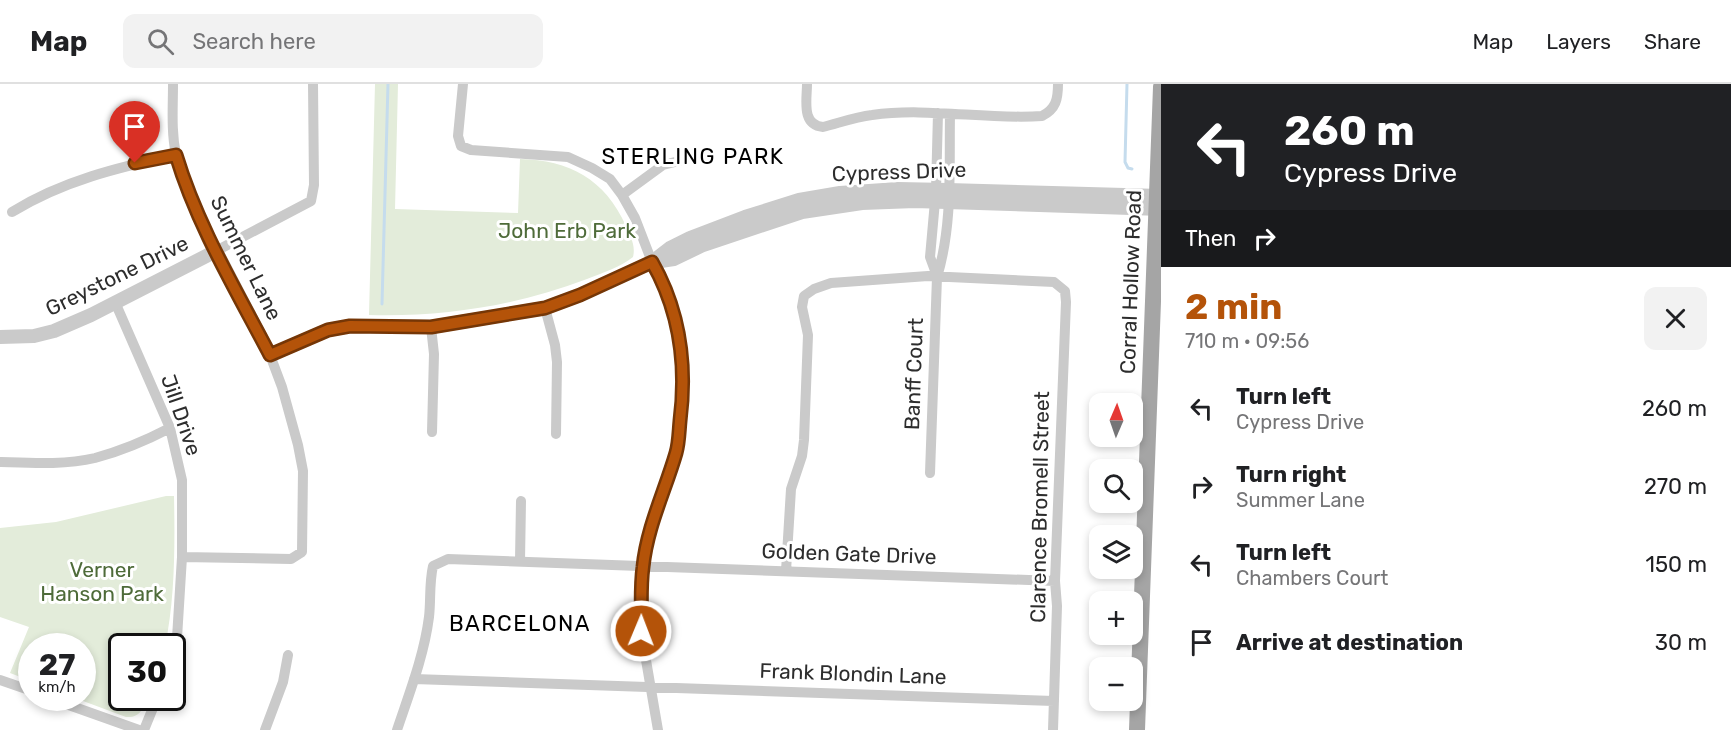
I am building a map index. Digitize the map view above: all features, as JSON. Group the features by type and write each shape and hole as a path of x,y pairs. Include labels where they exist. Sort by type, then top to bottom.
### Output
{"main road":[{"name":"Corral Hollow Road","path":"1137,730 1159,202 1161,87"}],"street":[{"name":"Summer Lane","path":"173,84 172,124 176,155 182,174 216,251 270,355 282,387 303,471 303,544 300,555 291,560 182,557"},
{"name":"Greystone Drive","path":"0,336 34,336 54,331 311,201 314,185 313,84"},
{"path":"463,84 458,136 461,146 568,157 610,179 635,218 652,262 662,280 678,328 684,363 683,402 677,451 655,514 643,566 641,631 658,730"},
{"path":"807,84 806,111 812,123 823,127 871,115 938,113 1042,116 1054,107 1058,96 1058,84"},
{"path":"938,113 942,196"},
{"path":"942,196 950,114"},
{"path":"12,212 33,199 114,168 176,155"},
{"path":"622,195 663,165 679,161"},
{"name":"Cypress Drive","path":"270,355 328,330 350,326 431,327 545,308 580,295 652,262 670,248 690,238 745,217 800,200 862,191 942,196 1159,202"},
{"name":"Banff Court","path":"930,473 937,277 930,257 942,196"},
{"path":"786,572 791,489 802,456 804,440 808,335 802,307 804,296 814,289 831,283 937,277"},
{"name":"Clarence Bromell Street","path":"937,277 1054,282 1065,291 1055,581 1057,606 1053,730"},
{"name":"Jill Drive","path":"115,302 170,428 182,480 182,557 177,633"},
{"path":"545,308 555,345 557,363 556,434"},
{"path":"431,327 434,354 432,432"},
{"path":"1,462 67,462 96,458 170,428"},
{"path":"520,501 520,561"},
{"name":"Golden Gate Drive","path":"414,679 429,617 429,584 433,566 448,559 1055,581"},
{"path":"265,730 283,682 288,654"},
{"path":"397,730 414,679"},
{"name":"Frank Blondin Lane","path":"414,679 1054,701"},
{"path":"0,680 18,686"},
{"path":"86,711 139,730"},
{"path":"144,730 152,711"}],"green space":[{"name":"John Erb Park","path":"375,84 398,84 395,209 518,213 520,159 554,163 584,175 607,196 631,237 634,248 633,257 617,267 587,279 507,303 452,312 369,315"},
{"name":"Verner Hanson Park","path":"174,496 174,572 167,633 108,633 108,710 96,706 96,633 27,633 29,627 0,617 0,528 56,522"},
{"name":"Verner Hanson Park","path":"18,654 18,676 10,673"},
{"name":"Verner Hanson Park","path":"110,711 141,711 135,716 126,717"}],"waterway":[{"path":"382,304 388,84"},
{"path":"1127,84 1125,162 1128,168 1132,169"}],"district":[{"name":"STERLING PARK","path":"693,156"},
{"name":"BARCELONA","path":"520,623"}],"route":[{"path":"135,163 176,155 216,251 270,355 328,330 350,326 431,327 545,308 580,295 652,262 662,280 678,328 684,363 683,402 677,451 655,514 643,566 641,631"}]}
